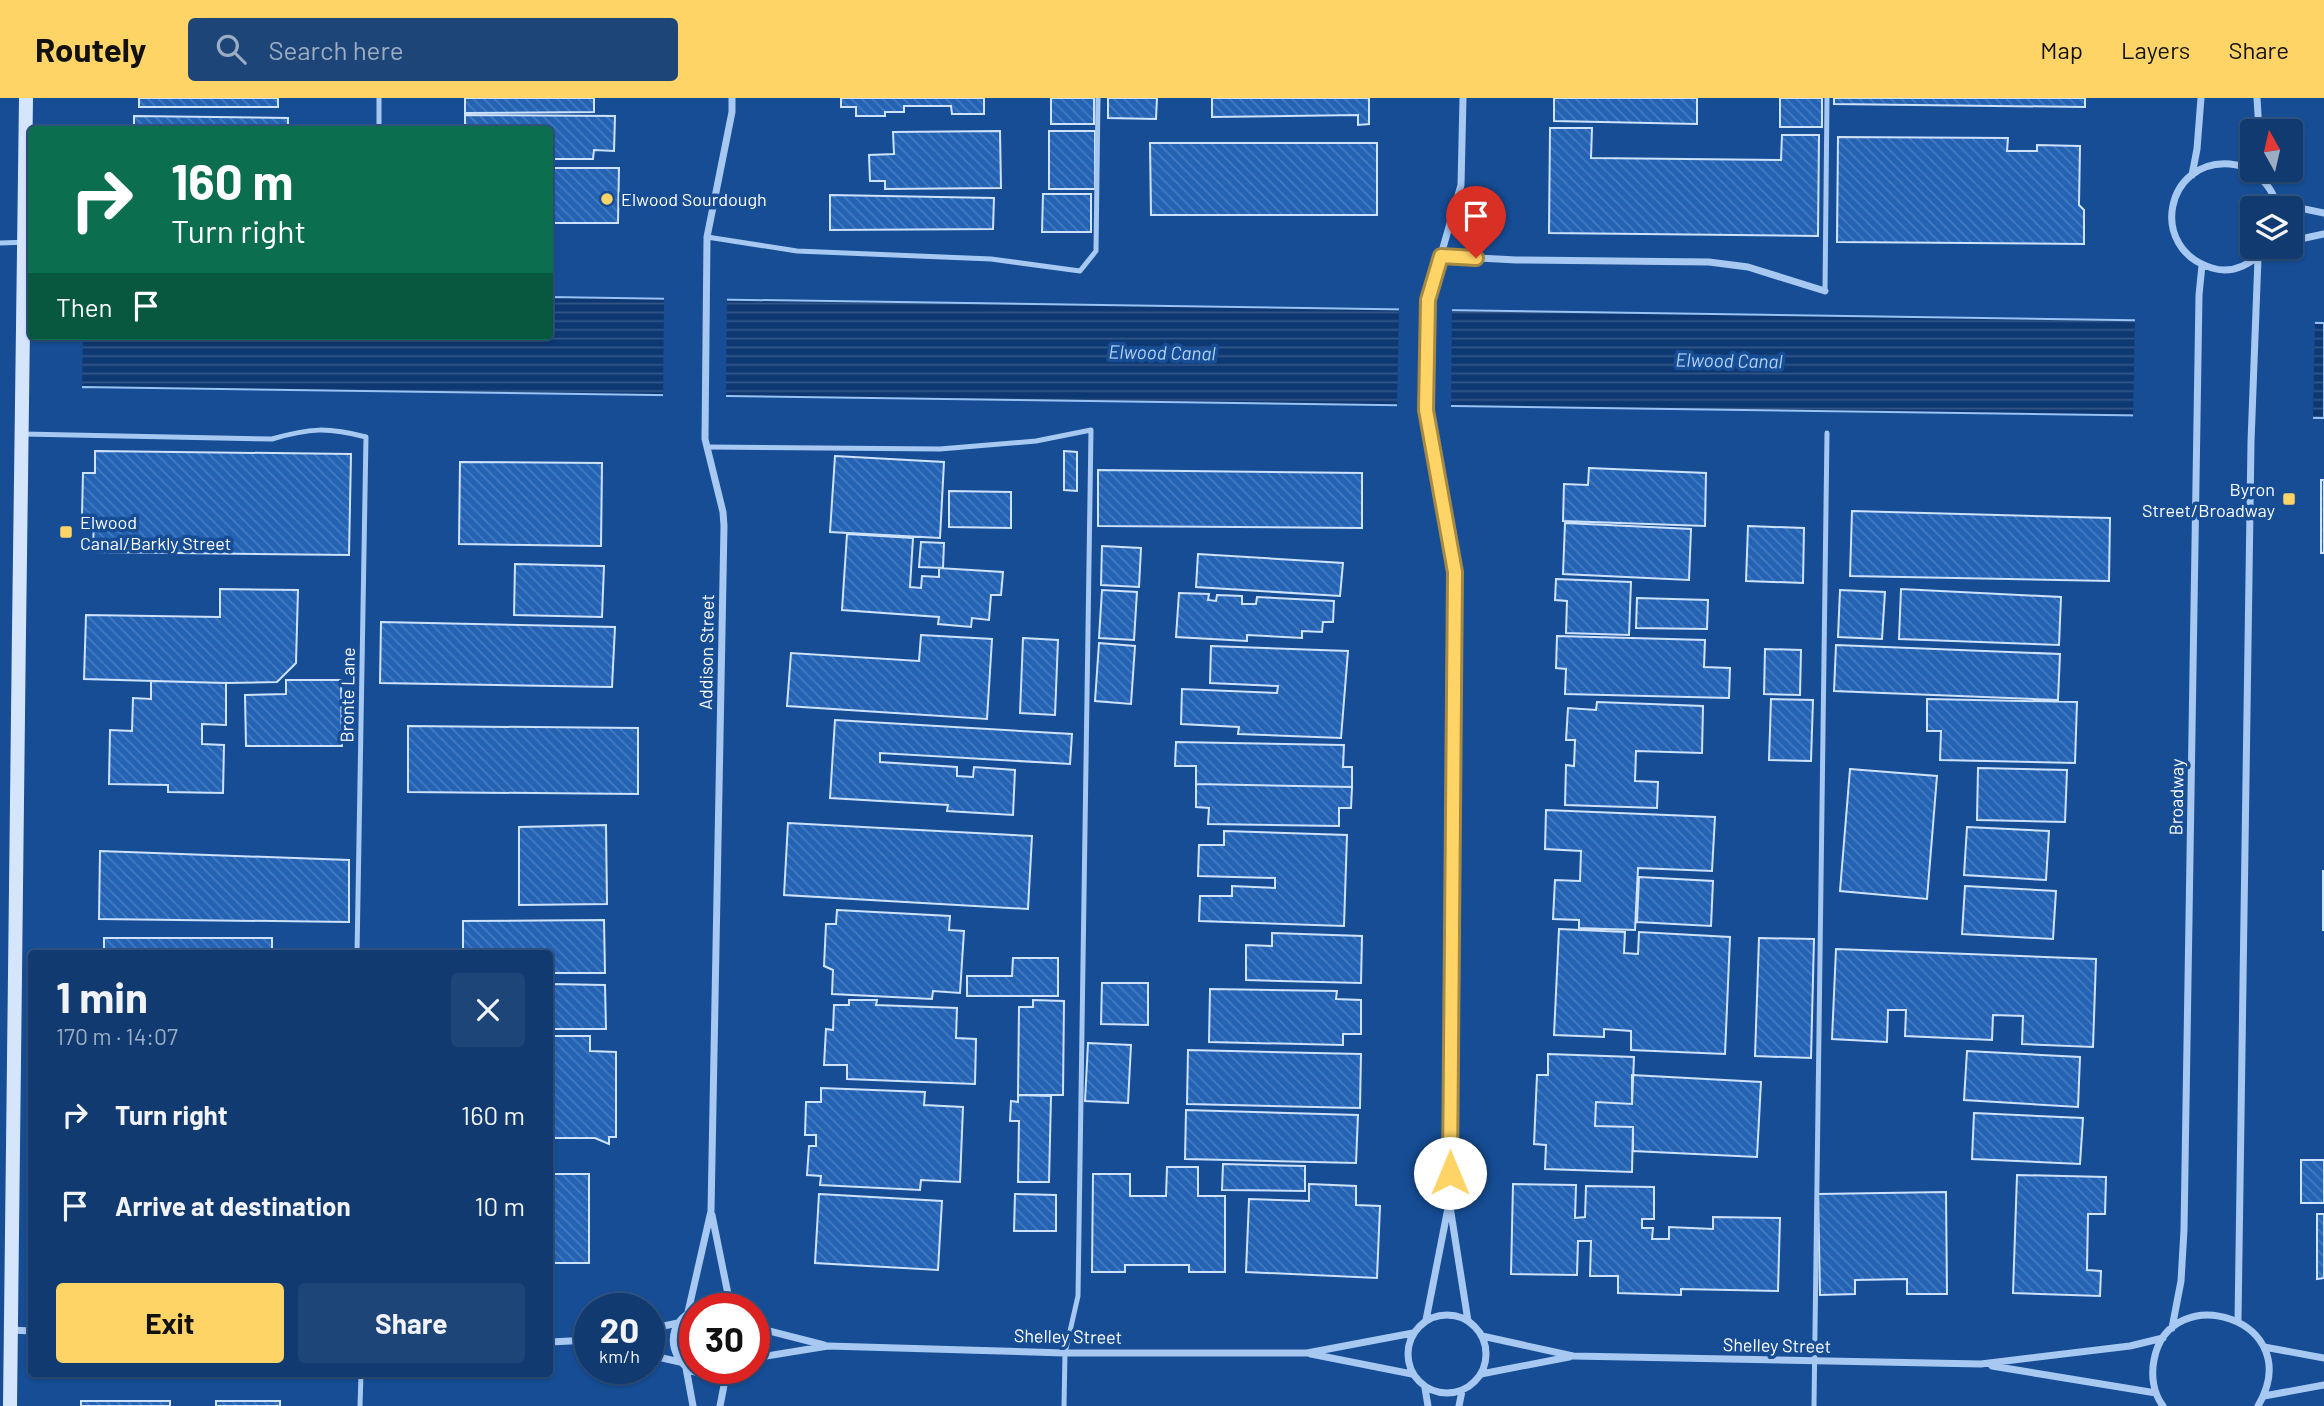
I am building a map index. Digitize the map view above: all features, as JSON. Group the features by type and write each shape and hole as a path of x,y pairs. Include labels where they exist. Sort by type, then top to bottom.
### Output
{"main road":[{"path":"9,1406 10,1331 5,1228 25,274 28,243 26,98"}],"street":[{"name":"Addison Street","path":"696,1293 711,1211 724,526 707,447 707,237 733,98"},
{"path":"1463,98 1461,186 1428,300 1426,410 1455,572 1449,1200 1468,1321"},
{"path":"2192,175 2201,98"},
{"path":"2257,98 2258,119"},
{"path":"2240,166 2220,163 2204,167 2192,175 2179,188 2172,205 2171,222 2176,240 2183,250 2191,259 2202,265 2216,270 2231,270 2256,259"},
{"path":"2303,210 2324,213"},
{"path":"2303,238 2324,234"},
{"path":"1441,256 1516,260 1709,262 1748,267 1825,291"},
{"path":"2238,1321 2251,442 2258,259"},
{"name":"Broadway","path":"2172,1328 2181,1281 2184,1230 2199,307 2202,265"},
{"path":"1426,1320 1449,1200"},
{"name":"Addison Street","path":"711,1211 728,1293"},
{"path":"2163,1406 2156,1393 2152,1374 2154,1356 2163,1338 2172,1328 2187,1318 2204,1314 2222,1315 2238,1321 2253,1332 2264,1348 2269,1363 2269,1380 2258,1406"},
{"path":"1447,1315 1468,1321 1482,1336 1486,1362 1473,1384 1461,1391 1437,1393 1425,1388 1412,1374 1407,1353 1413,1333 1426,1320 1447,1315"},
{"path":"665,1326 678,1323 673,1343 679,1356"},
{"path":"10,1331 28,1331"},
{"name":"Shelley Street","path":"770,1331 828,1346"},
{"name":"Shelley Street","path":"770,1355 828,1346 1065,1353 1307,1353 1413,1333"},
{"name":"Shelley Street","path":"1482,1336 1573,1356 1981,1364 2130,1346 2163,1338"},
{"path":"553,1342 574,1342"},
{"path":"2264,1348 2324,1358"},
{"name":"Shelley Street","path":"1307,1353 1412,1374"},
{"name":"Shelley Street","path":"1481,1374 1573,1356"},
{"name":"Shelley Street","path":"1981,1364 2156,1393"},
{"path":"688,1384 693,1406"},
{"path":"720,1406 725,1384"},
{"path":"2264,1396 2324,1385"},
{"path":"1425,1388 1427,1406"},
{"path":"1459,1406 1461,1391"}],"lane":[{"path":"379,126 380,98"},
{"path":"707,237 797,251 991,260 1080,271 1096,251 1098,98"},
{"path":"1825,291 1827,98"},
{"path":"0,243 28,243"},
{"name":"Bronte Lane","path":"23,435 272,439 304,430 337,429 366,437 356,950"},
{"path":"707,447 940,449 1036,441 1091,430 1078,1296 1065,1353 1064,1406"},
{"path":"1814,1406 1827,433"},
{"path":"360,1377 360,1406"}],"water":[{"name":"Elwood Canal","path":"0,291 28,330 28,340 553,340 553,297 2324,323 2324,418 82,387 0,390"}],"pier":[{"path":"0,287 28,287 28,340 83,340 82,391 0,394"},
{"path":"664,295 727,296 726,400 663,399"},
{"path":"1399,306 1452,307 1451,410 1397,409"},
{"path":"2135,316 2315,319 2313,421 2133,419"}],"building":[{"path":"139,98 278,98 278,107 139,107"},
{"path":"465,98 594,98 594,112 465,113"},
{"path":"841,98 984,98 984,114 952,114 951,106 904,106 904,112 885,112 885,116 856,116 856,107 841,107"},
{"path":"1051,98 1094,98 1094,124 1051,124"},
{"path":"1108,98 1157,98 1156,119 1108,118"},
{"path":"1212,98 1369,98 1369,124 1358,125 1358,115 1212,117"},
{"path":"1554,98 1697,98 1697,124 1554,121"},
{"path":"1780,98 1822,98 1822,127 1780,127"},
{"path":"1834,98 2085,98 2085,107 1834,104"},
{"path":"465,115 615,116 614,151 594,150 593,159 553,159 553,126 465,126"},
{"path":"134,116 288,118 288,126 134,126"},
{"path":"1550,128 1592,128 1591,158 1781,160 1782,135 1819,135 1818,236 1549,233"},
{"path":"1000,131 1001,188 885,189 885,181 870,181 869,155 894,154 893,132"},
{"path":"1049,131 1095,131 1095,189 1049,189"},
{"path":"1838,137 2008,138 2007,151 2037,151 2037,145 2080,146 2079,205 2084,210 2084,244 1837,242"},
{"path":"1150,143 1377,143 1377,215 1151,215"},
{"path":"553,168 619,168 618,223 553,223"},
{"path":"1043,194 1091,194 1091,232 1042,232"},
{"path":"830,195 994,198 993,229 830,230"},
{"path":"95,451 351,454 349,555 93,552 94,515 82,515 83,473 95,473"},
{"path":"1064,451 1077,452 1077,491 1064,490"},
{"path":"835,456 944,462 940,538 830,532"},
{"path":"460,462 602,463 601,546 459,544"},
{"path":"1589,468 1706,473 1705,526 1563,521 1564,484 1588,485"},
{"path":"1098,470 1362,473 1362,528 1098,526"},
{"path":"2321,480 2324,480 2324,553 2321,553"},
{"path":"949,491 1011,492 1011,528 949,527"},
{"path":"1852,511 2110,518 2109,581 1850,576"},
{"path":"1565,523 1691,529 1689,580 1563,574"},
{"path":"1748,526 1804,528 1803,583 1746,581"},
{"path":"847,534 913,538 910,587 921,588 922,576 939,577 939,568 1003,572 1001,595 991,595 989,620 972,618 971,627 938,624 939,617 842,610"},
{"path":"921,542 944,543 943,568 919,567"},
{"path":"1102,546 1141,548 1139,587 1101,585"},
{"path":"1198,554 1343,563 1340,596 1196,587"},
{"path":"515,564 604,566 602,617 514,615"},
{"path":"1556,579 1631,582 1629,635 1566,633 1567,601 1555,600"},
{"path":"220,589 298,590 296,663 277,682 84,679 86,615 220,617"},
{"path":"1901,589 2061,597 2059,645 1899,639"},
{"path":"1102,590 1137,592 1134,640 1099,638"},
{"path":"1840,590 1885,592 1882,639 1838,637"},
{"path":"1179,593 1209,594 1208,600 1216,601 1217,595 1242,596 1242,604 1256,604 1257,597 1334,601 1333,622 1323,622 1322,632 1302,631 1302,638 1247,635 1247,641 1176,637"},
{"path":"1637,598 1708,600 1707,629 1636,628"},
{"path":"381,622 615,627 612,687 380,683"},
{"path":"921,635 992,639 987,719 787,706 791,653 919,661"},
{"path":"1557,636 1705,640 1704,667 1730,668 1729,698 1565,694 1566,669 1556,668"},
{"path":"1023,638 1058,640 1055,715 1020,713"},
{"path":"1099,643 1135,646 1131,704 1095,701"},
{"path":"1836,645 2060,654 2058,700 1834,691"},
{"path":"1211,646 1348,651 1341,738 1238,734 1239,727 1181,724 1182,689 1277,693 1278,686 1210,683"},
{"path":"1765,649 1801,650 1800,695 1764,694"},
{"path":"286,680 341,680 342,746 246,746 245,695 286,694"},
{"path":"151,681 226,683 226,725 202,724 202,744 224,745 223,793 168,792 168,785 109,784 110,730 132,731 133,698 151,699"},
{"path":"1771,699 1813,700 1811,761 1769,760"},
{"path":"1927,699 2077,702 2075,763 1940,760 1941,731 1927,731"},
{"path":"1597,702 1703,706 1702,753 1636,751 1635,781 1658,782 1657,808 1565,805 1566,765 1574,766 1575,740 1566,740 1568,708 1596,710"},
{"path":"835,720 1072,734 1070,764 880,753 880,762 957,767 957,776 973,777 974,767 1015,770 1013,815 947,811 948,805 830,798"},
{"path":"408,726 638,728 638,794 408,792"},
{"path":"1176,742 1344,745 1343,767 1352,767 1352,787 1196,784 1196,766 1175,766"},
{"path":"1978,768 2067,770 2065,822 1977,820"},
{"path":"1850,769 1937,776 1927,899 1840,891"},
{"path":"1196,784 1352,787 1351,808 1339,808 1339,826 1208,824 1209,808 1196,807"},
{"path":"1546,810 1715,817 1712,871 1638,868 1635,930 1579,928 1579,920 1553,919 1555,880 1580,881 1581,851 1545,849"},
{"path":"788,823 1032,836 1028,909 784,895"},
{"path":"606,825 607,904 519,905 519,827"},
{"path":"1967,827 2049,831 2046,880 1964,875"},
{"path":"1224,831 1347,835 1344,926 1199,921 1200,896 1232,896 1232,886 1275,888 1275,878 1198,876 1199,845 1224,845"},
{"path":"100,851 349,860 349,922 99,919"},
{"path":"2324,871 2324,930 2323,930"},
{"path":"1639,877 1713,881 1711,926 1637,922"},
{"path":"1965,886 2056,891 2053,939 1962,934"},
{"path":"837,910 950,916 949,930 964,931 960,993 933,991 932,999 832,994 833,970 824,966 826,924 836,924"},
{"path":"604,920 605,973 553,973 553,950 463,950 463,921"},
{"path":"1559,929 1625,932 1624,953 1638,954 1639,932 1730,937 1725,1054 1631,1050 1631,1031 1604,1029 1604,1037 1554,1035"},
{"path":"1272,933 1362,936 1361,983 1246,980 1246,945 1272,946"},
{"path":"104,938 272,938 272,950 104,950"},
{"path":"1759,938 1814,939 1811,1058 1755,1056"},
{"path":"1836,949 2096,959 2093,1047 2022,1044 2023,1016 1993,1015 1992,1040 1905,1036 1906,1010 1888,1010 1887,1042 1832,1039"},
{"path":"1013,958 1058,958 1058,996 967,996 967,976 1012,976"},
{"path":"1102,983 1148,983 1148,1025 1101,1024"},
{"path":"553,984 605,985 606,1029 553,1029"},
{"path":"1210,989 1337,991 1336,999 1361,1000 1361,1034 1343,1034 1343,1045 1209,1042"},
{"path":"849,1000 877,1000 876,1005 957,1008 956,1038 976,1039 975,1084 847,1079 847,1065 824,1065 826,1029 833,1030 834,1005 849,1005"},
{"path":"1033,1000 1064,1001 1063,1095 1018,1095 1019,1007 1033,1007"},
{"path":"553,1036 590,1036 590,1051 616,1052 616,1137 609,1137 609,1144 595,1138 553,1138"},
{"path":"1088,1043 1131,1045 1128,1103 1085,1101"},
{"path":"1188,1050 1361,1054 1360,1108 1187,1104"},
{"path":"1967,1051 2080,1057 2078,1107 1964,1100"},
{"path":"1548,1054 1634,1057 1632,1104 1596,1102 1595,1126 1633,1127 1632,1172 1545,1169 1546,1145 1534,1144 1537,1075 1548,1075"},
{"path":"1632,1075 1761,1082 1757,1157 1633,1151 1633,1127 1595,1126 1596,1102 1632,1104"},
{"path":"821,1088 925,1092 924,1105 963,1107 960,1182 921,1180 920,1190 820,1185 821,1176 807,1175 809,1146 816,1146 816,1135 805,1135 806,1102 821,1102"},
{"path":"1018,1095 1051,1096 1049,1182 1018,1182 1019,1121 1010,1121 1011,1101 1018,1102"},
{"path":"1186,1110 1358,1115 1356,1163 1185,1159"},
{"path":"1974,1113 2083,1118 2080,1164 1972,1159"},
{"path":"2301,1160 2324,1160 2324,1203 2301,1203"},
{"path":"1223,1164 1305,1166 1305,1191 1222,1190"},
{"path":"1167,1167 1198,1167 1198,1196 1225,1196 1225,1272 1189,1272 1189,1265 1125,1265 1125,1272 1092,1272 1093,1174 1130,1174 1130,1196 1166,1196"},
{"path":"553,1174 589,1174 589,1263 553,1263"},
{"path":"2017,1175 2106,1177 2105,1214 2088,1214 2087,1270 2101,1271 2100,1296 2013,1293"},
{"path":"1309,1184 1356,1186 1356,1205 1380,1206 1377,1278 1246,1272 1249,1199 1309,1201"},
{"path":"1513,1184 1576,1185 1575,1218 1585,1217 1586,1186 1654,1187 1654,1219 1642,1219 1642,1228 1653,1228 1652,1239 1669,1239 1669,1227 1713,1229 1713,1217 1780,1218 1778,1291 1681,1289 1681,1295 1618,1293 1618,1276 1590,1276 1591,1241 1578,1241 1577,1275 1511,1274"},
{"path":"1946,1192 1947,1294 1907,1294 1907,1279 1855,1280 1855,1294 1820,1295 1818,1194"},
{"path":"819,1194 942,1201 938,1270 815,1263"},
{"path":"1015,1194 1056,1195 1056,1231 1014,1231"},
{"path":"2317,1214 2324,1214 2324,1278 2317,1279"},
{"path":"81,1401 170,1401 170,1406 81,1406"},
{"path":"216,1401 280,1401 280,1406 216,1406"}],"place":[{"name":"Elwood Sourdough","path":"607,199"},
{"name":"Byron Street/Broadway","path":"2289,499"},
{"name":"Elwood Canal/Barkly Street","path":"66,532"}],"route":[{"path":"1450,1173 1455,572 1426,410 1428,300 1441,256 1476,258"}]}
